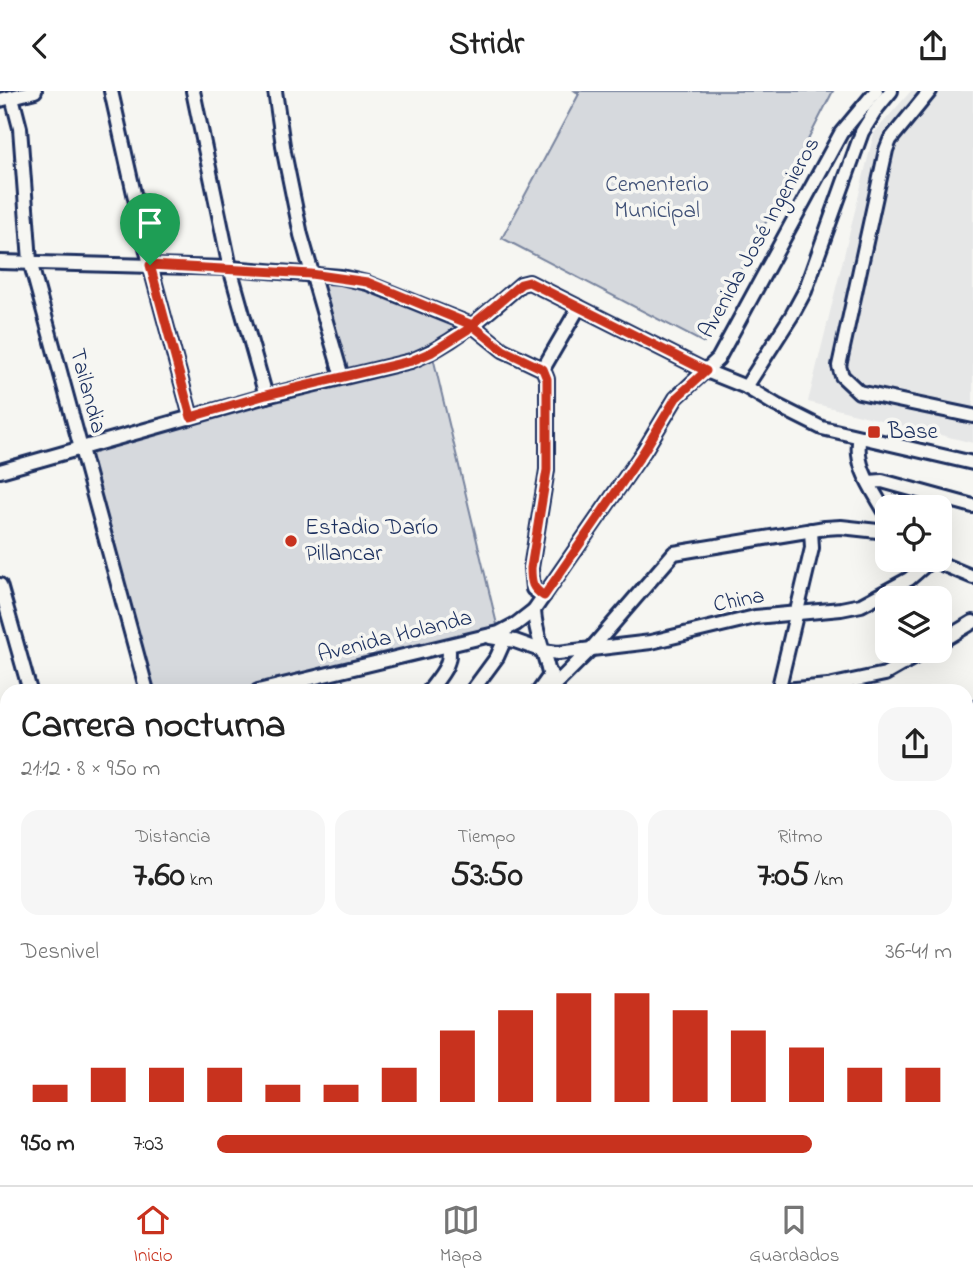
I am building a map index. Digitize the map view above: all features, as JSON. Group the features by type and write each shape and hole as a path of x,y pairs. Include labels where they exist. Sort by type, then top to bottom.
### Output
{"street":[{"path":"6,99 35,91"},
{"path":"111,91 150,265 191,417"},
{"path":"193,91 230,268 266,395"},
{"path":"275,91 284,152 311,274 342,377"},
{"name":"Avenida José Ingenieros","path":"534,610 644,451 676,398 718,359 841,133 876,91"},
{"path":"746,387 805,291 862,132 891,91"},
{"path":"930,91 890,139 886,150 839,366 848,384 859,392 973,416"},
{"name":"Tailandia","path":"6,99 20,128 30,261 145,684"},
{"path":"0,262 230,268 311,274 367,282 472,325 503,350 543,369 547,379 547,470 531,568 533,589 544,596"},
{"path":"0,471 266,395 411,361 432,352 472,325 521,284 529,282 706,371 746,387 821,428 973,463"},
{"path":"543,369 579,307"},
{"path":"860,437 858,456 876,495"},
{"path":"869,482 882,481 973,506"},
{"path":"557,684 674,554 811,530 841,527 875,531"},
{"path":"779,684 812,548 811,530"},
{"path":"952,568 973,576"},
{"name":"China","path":"485,636 530,644 543,651 558,653 651,642 755,617 861,605 917,572"},
{"path":"0,585 28,684"},
{"path":"534,610 535,627 551,674 552,684"},
{"name":"Avenida Holanda","path":"288,684 499,633 534,610"},
{"path":"952,635 973,622"},
{"path":"477,684 497,657 505,639"},
{"path":"434,684 449,663 448,646"},
{"path":"838,684 885,674 904,663"},
{"path":"544,684 551,674"}],"shaded area":[{"path":"911,91 973,91 973,443 808,402 874,133"}],"green space":[{"name":"Cementerio Municipal","path":"575,91 833,91 704,343 502,238 579,94"},
{"name":"Estadio Darío Pillancar","path":"311,274 341,277 472,325 432,353 499,633 287,684 145,684 81,448 342,377"}],"place":[{"name":"Base","path":"874,432"},
{"name":"Estadio Darío Pillancar","path":"291,541"}],"route":[{"path":"150,265 191,417 266,395 411,361 432,352 467,330 472,325 521,284 529,282 706,371 676,398 644,451 544,596 533,589 531,582 547,470 547,379 543,369 503,350 472,325 367,282 311,274 150,265"}]}
